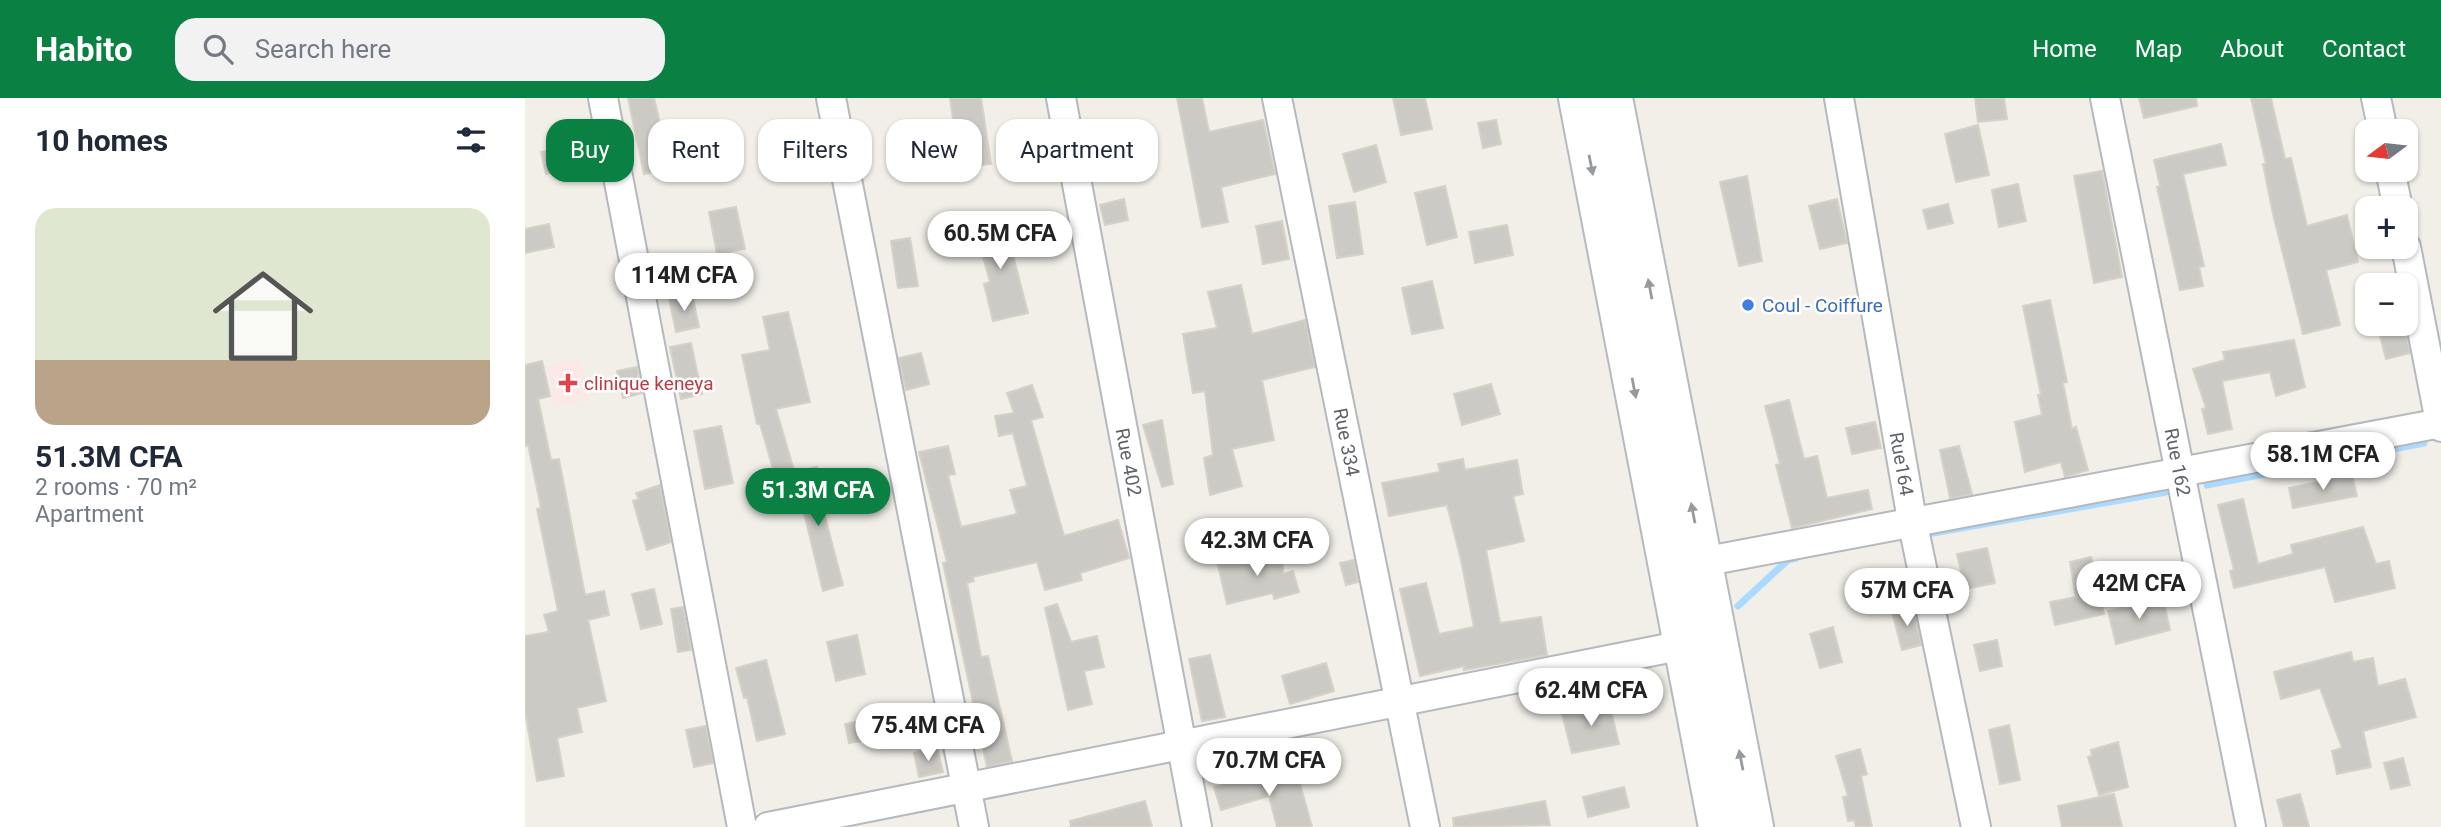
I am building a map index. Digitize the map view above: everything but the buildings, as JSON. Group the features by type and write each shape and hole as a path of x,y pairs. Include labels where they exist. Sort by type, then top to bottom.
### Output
{"main road":[{"path":"1579,98 1719,827"},
{"path":"1613,98 1753,827"}],"street":[{"path":"603,98 742,827"},
{"path":"831,98 974,827"},
{"name":"Rue 402","path":"1061,98 1197,827"},
{"name":"Rue 334","path":"1277,98 1425,827"},
{"name":"Rue164","path":"1839,98 1912,520 1976,827"},
{"name":"Rue 162","path":"2105,98 2251,827"},
{"path":"2376,98 2380,119"},
{"path":"1702,562 1912,520 2441,424 2408,259"},
{"path":"768,827 1683,645"}],"shaded area":[{"name":"clinique keneya","path":"580,359 588,400 556,407 547,366"}],"waterway":[{"path":"2207,485 2424,443"},
{"path":"1933,533 2166,492"},
{"path":"1738,606 1788,560 1796,558"}],"place":[{"name":"Coul - Coiffure","path":"1748,305"},
{"name":"clinique keneya","path":"568,383"}]}
